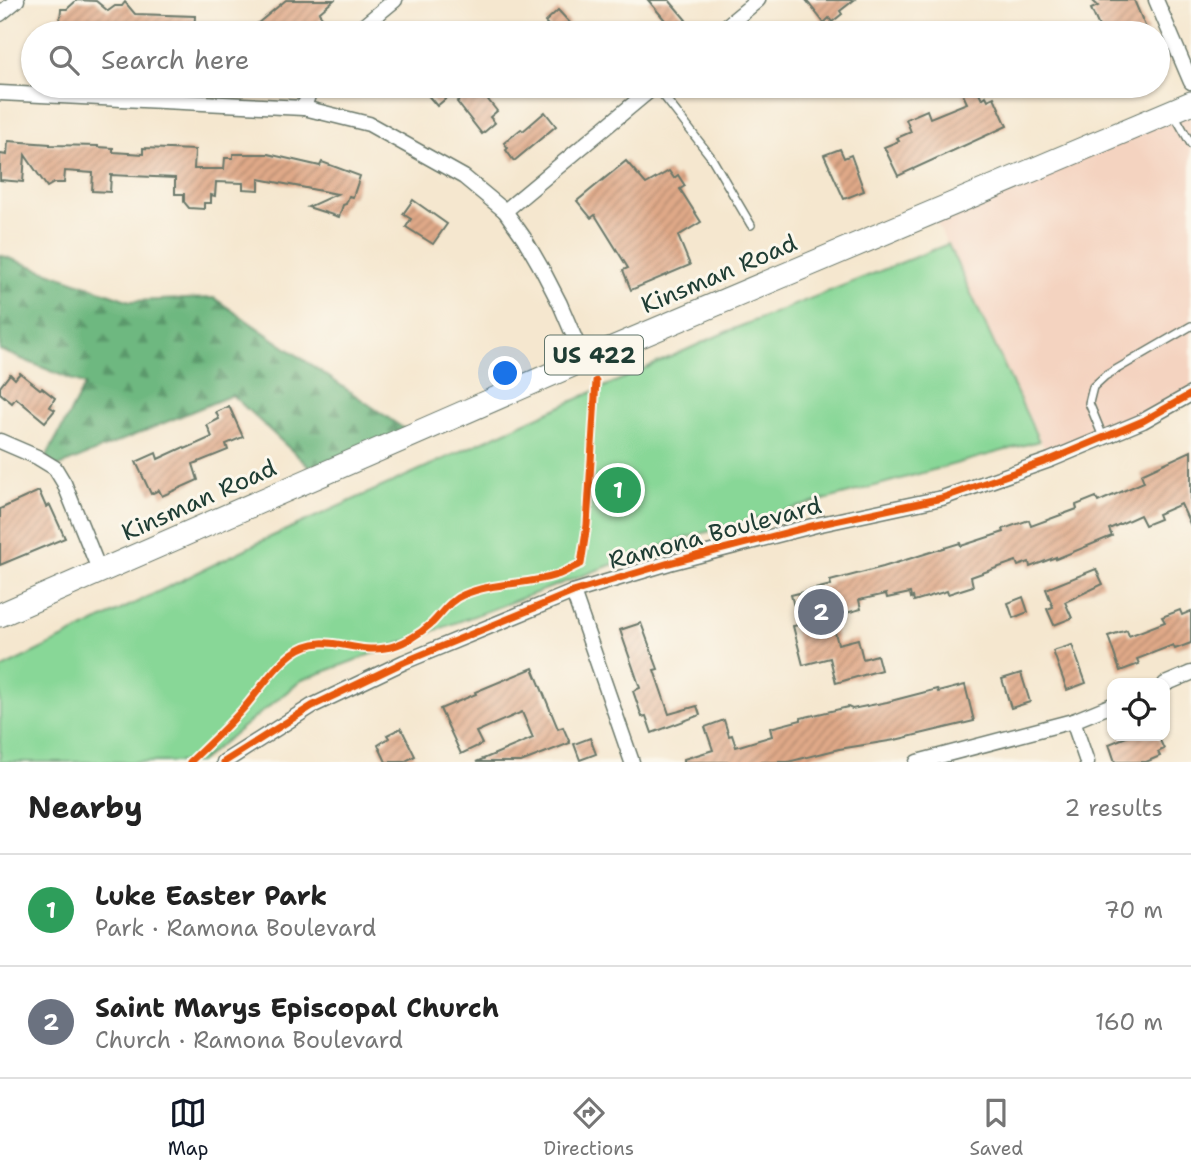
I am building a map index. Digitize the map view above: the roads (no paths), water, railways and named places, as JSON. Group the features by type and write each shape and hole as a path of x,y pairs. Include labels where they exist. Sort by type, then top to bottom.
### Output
{"main road":[{"name":"Kinsman Road","path":"0,615 584,360 1181,107"}],"street":[{"path":"0,14 17,0"},
{"path":"370,21 395,0"},
{"path":"733,21 758,0"},
{"path":"1156,0 1165,21"},
{"path":"1170,33 1191,82"},
{"path":"0,93 21,94"},
{"path":"109,98 304,107 369,124 464,177 505,211 543,271 584,360"},
{"path":"304,107 307,98"},
{"path":"505,211 641,98"},
{"name":"Ramona Boulevard","path":"224,762 323,701 404,663 573,592 682,559 816,525 942,498 1050,460 1103,438 1143,421 1191,394"},
{"path":"0,441 55,468 64,483 100,572"},
{"path":"573,592 632,762"},
{"path":"1170,682 1191,673"},
{"path":"917,762 1073,721 1107,707"},
{"path":"1073,721 1087,762"}],"lane":[{"path":"664,98 711,157 751,225"},
{"path":"1181,107 1191,144"},
{"path":"1103,438 1089,403 1093,387 1105,376 1191,326"}],"place":[{"name":"Luke Easter Park","path":"618,490"},
{"name":"Saint Marys Episcopal Church","path":"821,612"}]}
